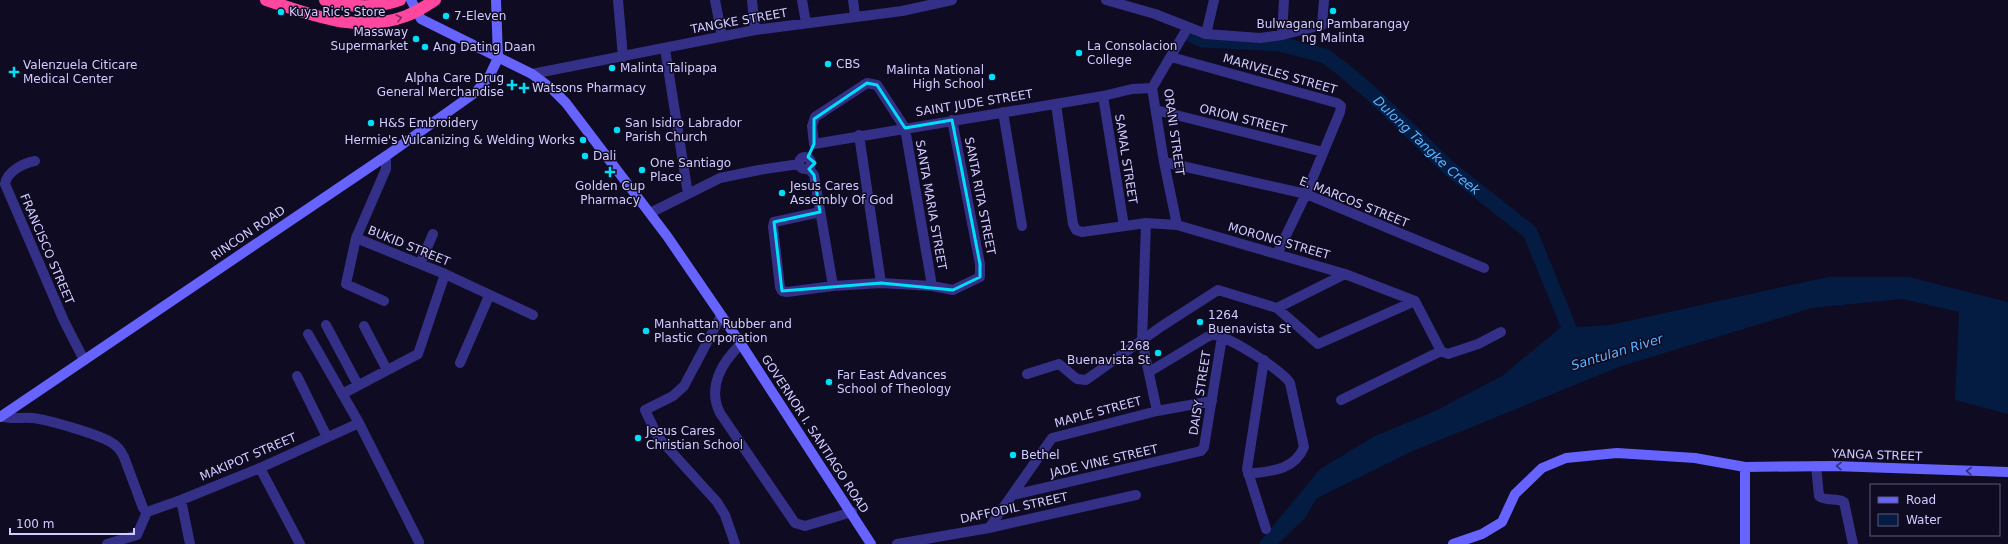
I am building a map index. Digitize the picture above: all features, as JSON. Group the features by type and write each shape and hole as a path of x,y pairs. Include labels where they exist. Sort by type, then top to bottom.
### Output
{"highway":[{"path":"266,0 319,17 352,24 379,23 405,16 414,5 435,0"},
{"path":"325,0 367,7 400,0"}],"street":[{"path":"496,0 498,58"},
{"path":"618,0 623,57"},
{"path":"715,0 722,36"},
{"path":"752,0 755,30"},
{"path":"802,0 806,23"},
{"path":"854,0 855,16"},
{"name":"TANGKE STREET","path":"532,74 665,49 755,30 902,11 952,0"},
{"path":"1106,0 1155,14 1206,34 1260,38 1282,35 1322,25 1324,0"},
{"path":"1206,34 1214,0"},
{"path":"1282,35 1284,0"},
{"name":"GOVERNOR I. SANTIAGO ROAD","path":"414,5 424,22 532,74 552,88 566,103 650,213 741,344 852,512 871,544"},
{"name":"ORANI STREET","path":"1177,225 1164,162 1152,88 1188,27"},
{"path":"665,49 688,194"},
{"name":"MARIVELES STREET","path":"1171,57 1337,103 1341,106 1340,112 1306,194 1277,254"},
{"name":"RINCON ROAD","path":"1,416 386,156 476,92 490,75 498,58"},
{"path":"808,158 814,144 812,126 815,117 867,83 877,85 905,128"},
{"name":"SAINT JUDE STREET","path":"814,144 859,135 1103,96 1132,89 1152,88"},
{"name":"SAMAL STREET","path":"1103,96 1124,226"},
{"name":"MORONG STREET","path":"1056,104 1073,224 1076,230 1082,232 1146,223 1177,225 1345,274 1415,301"},
{"name":"ORION STREET","path":"1156,110 1323,152"},
{"path":"1004,112 1022,226"},
{"name":"SANTA RITA STREET","path":"932,286 953,290 980,277 980,264 952,120"},
{"name":"SANTA MARIA STREET","path":"905,128 932,286"},
{"path":"859,135 881,283"},
{"name":"BUKID STREET","path":"386,156 386,169 356,238 445,274 489,296 533,315"},
{"path":"799,164 801,158 808,158"},
{"path":"808,158 812,163 809,169"},
{"name":"FRANCISCO STREET","path":"35,161 22,164 6,179 5,184 64,320 84,360"},
{"name":"E. MARCOS STREET","path":"1164,162 1306,194 1484,268"},
{"path":"650,213 720,178 799,164"},
{"path":"799,164 802,169 809,169"},
{"path":"809,169 814,175 833,286"},
{"path":"820,212 774,222 772,227 780,287 782,291 787,292 833,286 881,283 932,286"},
{"path":"1146,223 1142,340 1157,410"},
{"path":"420,264 433,234"},
{"path":"356,238 346,284 384,301"},
{"path":"342,394 418,354 445,274"},
{"path":"1276,308 1345,274"},
{"path":"1027,374 1059,364 1077,379 1086,380 1142,340 1218,290 1276,308 1318,344 1415,301 1441,351 1448,354 1478,344 1501,332"},
{"path":"460,363 489,296"},
{"path":"721,316 684,386 673,396 645,410 658,437 717,502 725,515 735,544"},
{"path":"326,325 358,385"},
{"path":"364,326 388,370"},
{"path":"308,334 359,424 419,542"},
{"path":"1150,372 1207,337 1214,335 1222,337 1264,360 1285,376 1290,382 1304,447 1302,452 1286,468 1248,474"},
{"name":"DAISY STREET","path":"1202,452 1212,402 1222,337"},
{"path":"741,344 729,356 716,381 715,401 720,413 795,523 805,526 852,512"},
{"path":"1341,400 1441,351"},
{"path":"1264,360 1248,474 1266,529"},
{"path":"297,376 327,437"},
{"name":"MAPLE STREET","path":"989,528 1052,438 1157,410 1212,402"},
{"path":"1,416 11,419 25,417 42,419 111,442 120,450 143,508 147,512 137,535 107,544"},
{"name":"MAKIPOT STREET","path":"147,512 260,468 359,424"},
{"name":"JADE VINE STREET","path":"1013,495 1202,452"},
{"name":"YANGA STREET","path":"1453,544 1482,534 1502,522 1515,494 1542,468 1566,458 1617,453 1696,458 1745,467 1816,466 2008,472"},
{"path":"1816,466 1819,496 1822,498 1844,502 1853,544"},
{"path":"1745,467 1745,544"},
{"path":"260,468 300,544"},
{"name":"DAFFODIL STREET","path":"897,544 989,528 1136,495"},
{"path":"181,500 190,544"}],"highlighted area":[{"path":"867,83 877,85 905,128 952,120 980,264 980,277 953,290 881,283 782,291 774,222 820,212 814,175 809,169 815,163 808,157 814,144 814,119"}],"water":[{"name":"Santulan River","path":"1828,277 1909,277 2008,302 2008,414 1955,400 1959,312 1902,299 1812,308 1619,367 1413,451 1317,498 1305,518 1278,544 1258,544 1320,469 1375,436 1433,412 1502,376 1560,328 1610,325"}],"waterway":[{"name":"Dulong Tangke Creek","path":"1188,33 1202,40 1280,44 1325,56 1345,71 1372,94 1449,168 1530,232 1576,345"}],"place":[{"name":"Bulwagang Pambarangay ng Malinta","path":"1333,11"},
{"name":"Kuya Ric's Store","path":"281,12"},
{"name":"7-Eleven","path":"446,16"},
{"name":"Massway Supermarket","path":"416,39"},
{"name":"Ang Dating Daan","path":"425,47"},
{"name":"La Consolacion College","path":"1079,53"},
{"name":"CBS","path":"828,64"},
{"name":"Malinta Talipapa","path":"612,68"},
{"name":"Valenzuela Citicare Medical Center","path":"14,72"},
{"name":"Malinta National High School","path":"992,77"},
{"name":"Alpha Care Drug General Merchandise","path":"512,85"},
{"name":"Watsons Pharmacy","path":"524,88"},
{"name":"H&S Embroidery","path":"371,123"},
{"name":"San Isidro Labrador Parish Church","path":"617,130"},
{"name":"Hermie's Vulcanizing & Welding Works","path":"583,140"},
{"name":"Dali","path":"585,156"},
{"name":"One Santiago Place","path":"642,170"},
{"name":"Golden Cup Pharmacy","path":"610,172"},
{"name":"Jesus Cares Assembly Of God","path":"782,193"},
{"name":"1264 Buenavista St","path":"1200,322"},
{"name":"Manhattan Rubber and Plastic Corporation","path":"646,331"},
{"name":"1268 Buenavista St","path":"1158,353"},
{"name":"Far East Advances School of Theology","path":"829,382"},
{"name":"Jesus Cares Christian School","path":"638,438"},
{"name":"Bethel","path":"1013,455"}]}
